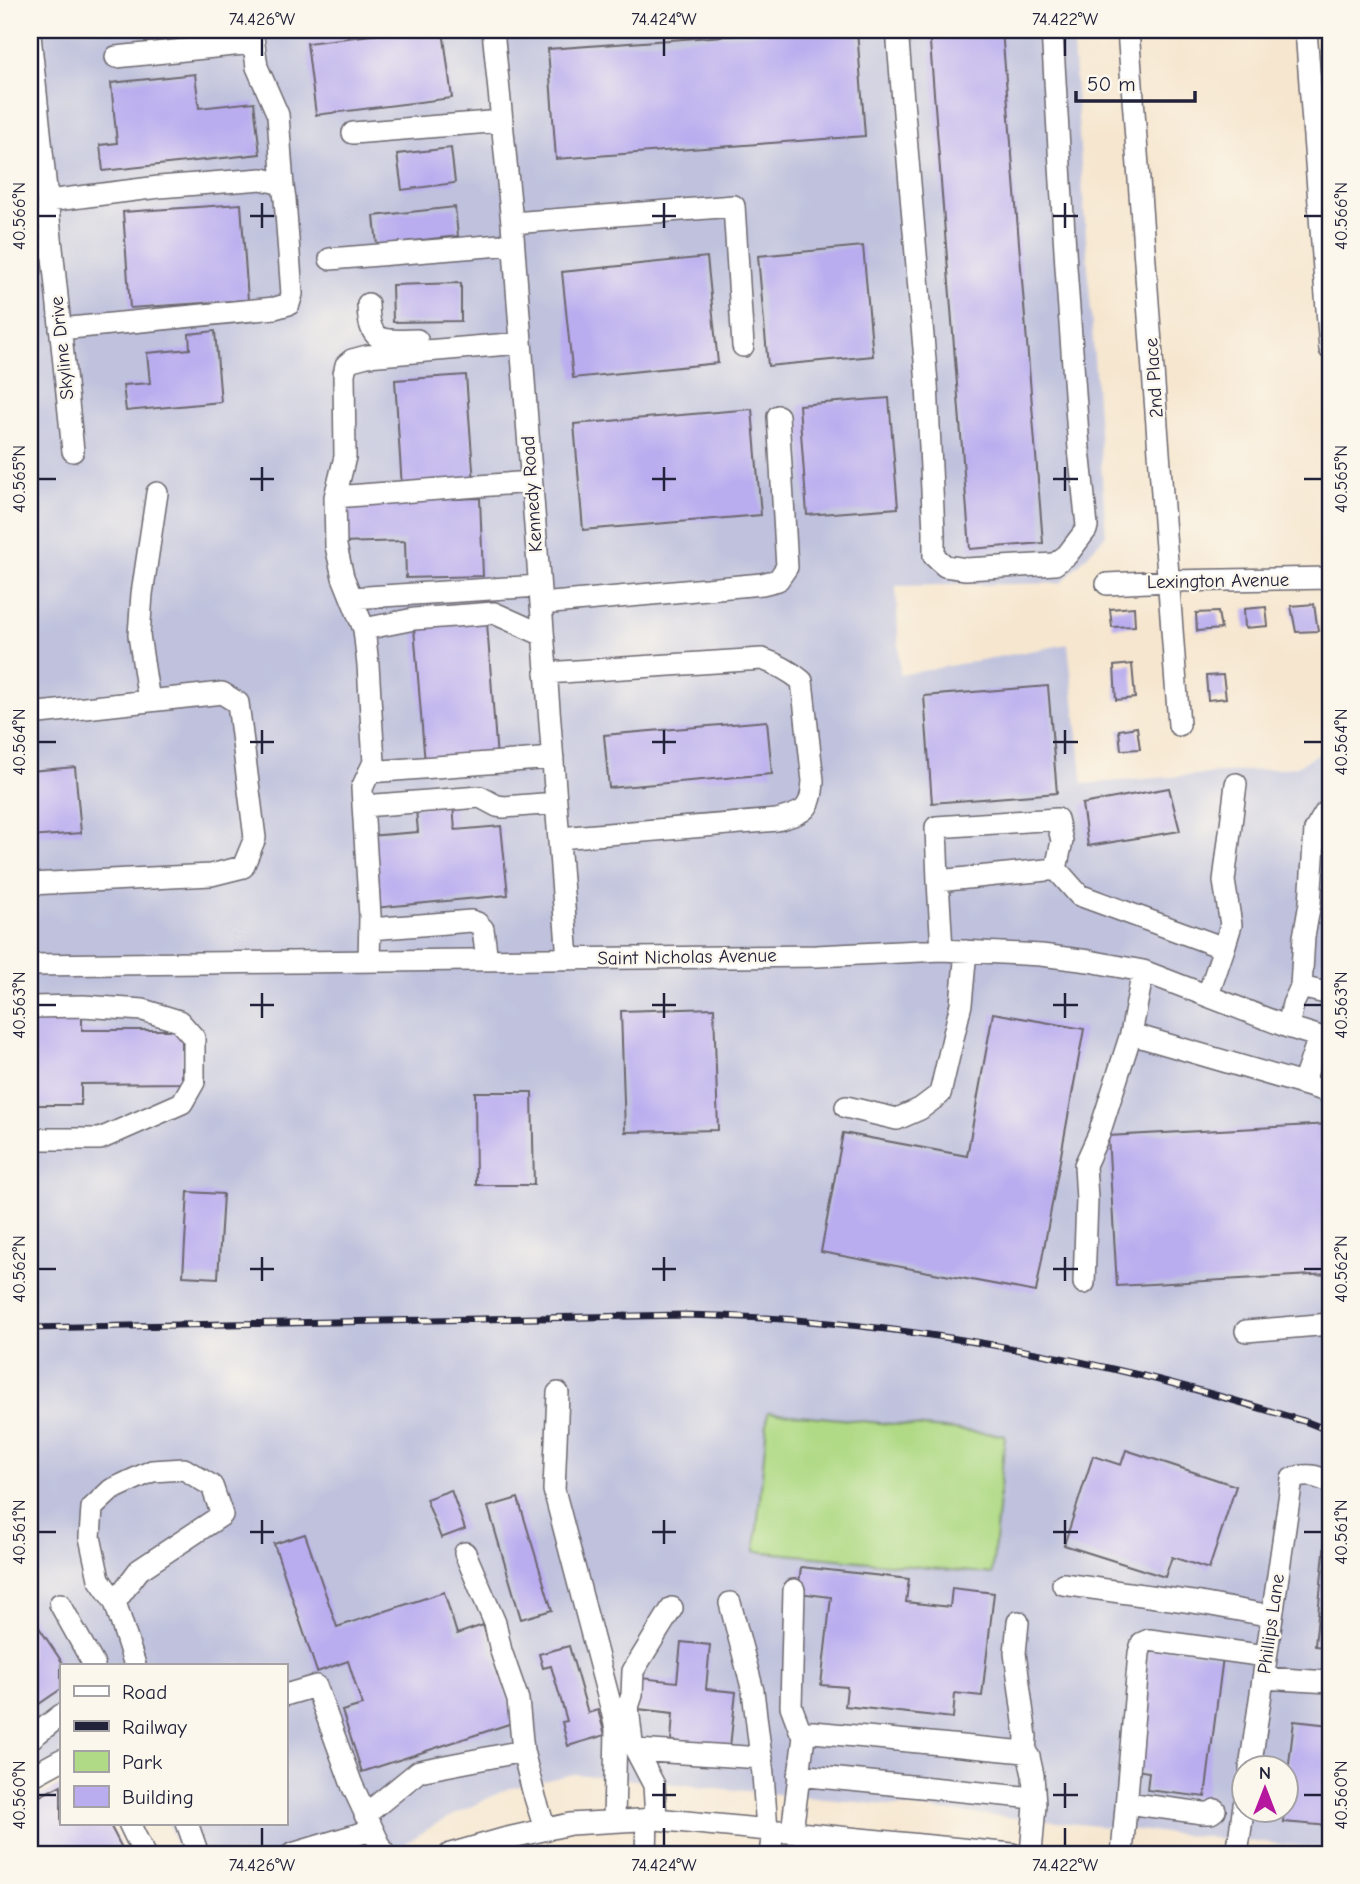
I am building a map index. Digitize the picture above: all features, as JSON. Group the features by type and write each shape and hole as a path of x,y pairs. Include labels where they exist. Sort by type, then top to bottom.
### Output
{"street":[{"name":"Kennedy Road","path":"493,30 512,234 568,959"},
{"path":"897,30 927,384 934,556 945,566 966,569 1055,565 1067,555 1087,530 1066,267 1052,30"},
{"name":"2nd Place","path":"1128,30 1179,725"},
{"path":"1306,30 1330,349"},
{"name":"Skyline Drive","path":"30,35 34,100 48,201 74,451"},
{"path":"60,329 275,308 289,304 292,293 278,115 257,67 253,36 116,57"},
{"path":"353,133 502,121"},
{"path":"48,201 159,187 262,179 283,187"},
{"path":"330,259 734,206 743,346"},
{"path":"30,235 50,227"},
{"path":"368,304 368,321 372,331 377,338 383,340 520,338"},
{"path":"369,961 370,929 362,788 374,762 368,665 364,629 342,577 336,546 335,497 345,457 346,365 352,360 367,356 520,338"},
{"path":"352,598 540,595 762,584 778,580 786,567 778,416"},
{"path":"335,497 531,482"},
{"path":"149,701 139,635 142,594 157,493"},
{"name":"Lexington Avenue","path":"1107,584 1330,578"},
{"path":"364,629 414,620 494,613 543,635"},
{"path":"546,673 762,659 776,664 802,681 813,781 812,797 806,808 800,813 777,820 559,838"},
{"path":"30,714 222,693 237,703 255,838 243,867 211,875 30,884"},
{"path":"369,772 553,758"},
{"path":"1208,995 1231,925 1224,881 1236,784"},
{"path":"363,806 480,797 496,806 504,807 556,803"},
{"path":"1288,1027 1293,1004 1301,987 1315,830 1325,813 1330,810"},
{"path":"942,950 936,828 1057,819 1062,841 1056,869"},
{"path":"1056,869 1079,895 1224,948"},
{"path":"938,881 1056,869"},
{"path":"370,929 477,923 483,929 487,960"},
{"name":"Saint Nicholas Avenue","path":"30,965 816,956 942,950 1041,955 1143,971 1288,1027 1324,1038"},
{"path":"846,1107 897,1119 920,1109 940,1094 961,1004 966,951"},
{"path":"1084,1283 1087,1200 1085,1165 1099,1134 1132,1034 1143,971"},
{"path":"1301,987 1330,994"},
{"path":"30,1007 83,1006 143,1010 179,1021 194,1038 194,1082 182,1103 100,1139 30,1139"},
{"path":"1132,1034 1330,1092"},
{"path":"1303,1084 1324,1038"},
{"path":"1246,1331 1330,1324"},
{"path":"558,1393 554,1490 616,1729 614,1821"},
{"path":"116,1602 139,1570 222,1515 212,1486 184,1469 152,1471 111,1490 92,1508 90,1536 99,1579 116,1602 135,1664"},
{"name":"Phillips Lane","path":"1252,1755 1292,1479 1302,1475 1315,1475 1330,1482"},
{"path":"465,1553 495,1623 500,1651 518,1700 523,1751 545,1829"},
{"path":"1063,1584 1272,1616"},
{"path":"770,1854 798,1775 804,1736 791,1706 794,1590"},
{"path":"730,1603 753,1691 762,1758 777,1831"},
{"path":"60,1604 93,1664"},
{"path":"646,1854 654,1784 632,1743 628,1707 632,1695 633,1671 672,1608"},
{"path":"1018,1622 1015,1653 1034,1798 1031,1854"},
{"path":"1122,1854 1142,1643 1149,1640 1266,1656"},
{"path":"1263,1678 1330,1682"},
{"path":"287,1694 316,1686 352,1785 384,1854"},
{"path":"30,1740 60,1716"},
{"path":"804,1736 813,1732 1027,1755"},
{"path":"636,1750 762,1758"},
{"path":"292,1854 369,1823 419,1771 523,1751"},
{"path":"30,1777 60,1761"},
{"path":"798,1775 1034,1798"},
{"path":"1126,1803 1203,1813 1215,1810"},
{"path":"453,1854 503,1839 570,1824 651,1819 777,1831 854,1847 1012,1854"},
{"path":"130,1825 144,1854"},
{"path":"188,1825 198,1854"},
{"path":"1237,1854 1241,1825"}],"shaded area":[{"path":"30,30 1072,30 1106,535 1061,583 896,586 900,675 1068,644 1083,784 1295,767 1330,748 1330,1849 574,1774 507,1789 436,1824 389,1854 179,1854 169,1825 287,1825 287,1664 60,1664 60,1778 30,1793"}],"green space":[{"path":"768,1412 1005,1435 992,1574 755,1551"}],"building":[{"path":"411,30 443,30 452,98 316,115 307,43"},
{"path":"807,30 857,30 865,136 556,159 548,49"},
{"path":"929,30 1002,30 1043,543 970,549"},
{"path":"195,74 199,108 254,102 260,154 103,171 100,145 117,143 111,83"},
{"path":"451,148 455,183 402,190 397,154"},
{"path":"241,204 248,300 130,308 123,212"},
{"path":"455,207 458,236 377,245 374,216"},
{"path":"863,246 873,356 768,366 758,256"},
{"path":"707,257 718,363 573,378 562,272"},
{"path":"461,283 461,321 393,322 392,285"},
{"path":"215,331 221,402 126,411 123,385 150,383 147,353 190,349 189,334"},
{"path":"466,375 474,483 402,488 395,380"},
{"path":"889,398 898,508 807,515 799,405"},
{"path":"752,409 761,515 583,530 574,424"},
{"path":"480,498 483,576 406,578 405,541 340,543 339,503"},
{"path":"1314,604 1318,631 1296,632 1291,606"},
{"path":"1134,607 1135,626 1112,627 1110,609"},
{"path":"1266,607 1268,626 1245,628 1244,609"},
{"path":"1218,612 1221,629 1197,631 1196,613"},
{"path":"487,623 497,759 425,764 414,628"},
{"path":"1132,664 1135,698 1116,700 1114,666"},
{"path":"1223,675 1226,698 1208,700 1206,676"},
{"path":"1048,686 1057,793 932,803 924,696"},
{"path":"767,721 772,774 609,788 604,735"},
{"path":"1137,727 1140,749 1121,750 1119,730"},
{"path":"75,767 81,833 30,837 30,771"},
{"path":"1169,788 1180,831 1088,846 1082,804"},
{"path":"453,805 455,830 501,826 508,895 374,908 368,836 418,832 416,809"},
{"path":"30,1008 82,1008 82,1030 182,1030 182,1083 81,1084 81,1105 30,1105"},
{"path":"714,1008 718,1130 625,1132 621,1011"},
{"path":"993,1013 1084,1029 1036,1292 821,1252 843,1133 967,1156"},
{"path":"475,1092 532,1092 534,1185 476,1185"},
{"path":"1330,1124 1330,1274 1117,1286 1108,1136"},
{"path":"188,1192 223,1194 218,1278 183,1276"},
{"path":"1126,1450 1236,1486 1209,1569 1172,1557 1165,1577 1064,1545 1093,1456 1121,1465"},
{"path":"451,1490 465,1529 441,1538 426,1499"},
{"path":"518,1498 552,1610 521,1619 488,1507"},
{"path":"1330,1511 1330,1648 1315,1646"},
{"path":"305,1534 337,1627 444,1592 457,1634 483,1625 515,1722 362,1772 342,1711 362,1705 348,1661 317,1672 274,1544"},
{"path":"801,1567 909,1579 906,1602 950,1607 952,1588 994,1593 982,1696 955,1693 953,1718 845,1706 847,1687 821,1685 831,1597 798,1593"},
{"path":"30,1614 63,1664 60,1664 60,1690 30,1710"},
{"path":"681,1642 710,1645 706,1689 736,1692 730,1747 671,1741 673,1713 638,1709 641,1678 677,1682"},
{"path":"569,1646 588,1713 598,1710 605,1735 568,1746 562,1722 567,1721 551,1666 543,1668 539,1654"},
{"path":"1150,1648 1223,1657 1205,1797 1147,1790 1149,1772 1135,1770"},
{"path":"1294,1721 1330,1725 1330,1826 1300,1823 1300,1755 1290,1755"},
{"path":"60,1786 60,1825 110,1825 125,1854 30,1854 30,1801"}],"railway":[{"path":"30,1328 684,1315 800,1320 972,1341 1086,1363 1205,1392 1330,1431"}]}
